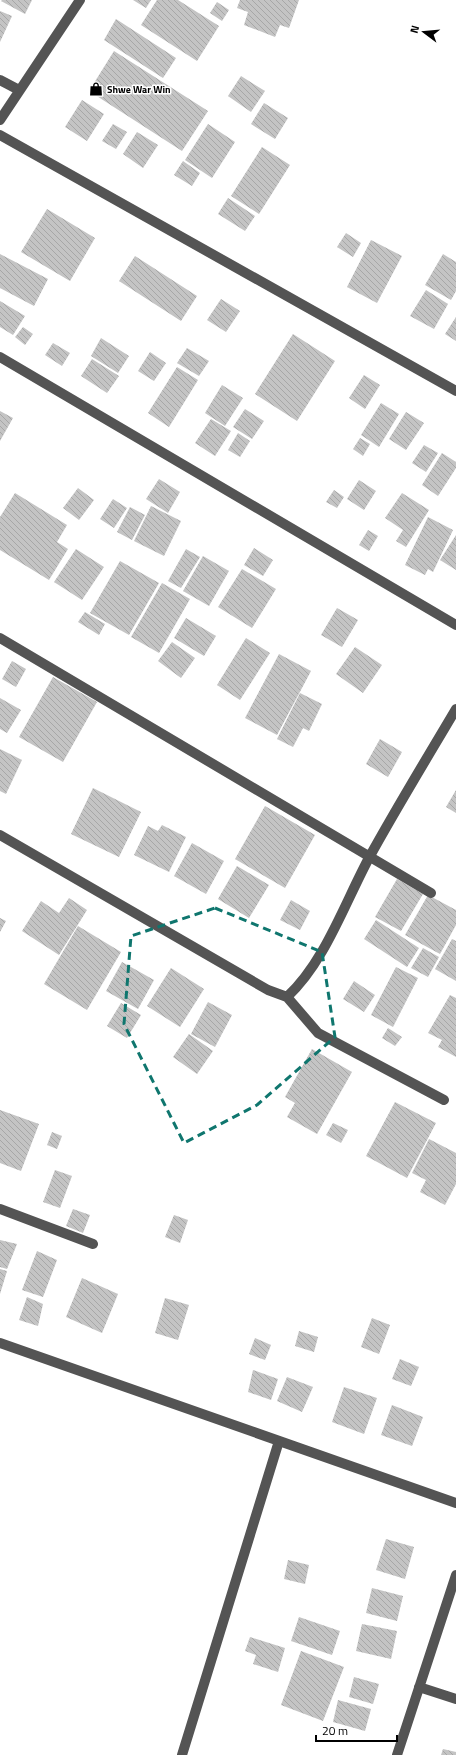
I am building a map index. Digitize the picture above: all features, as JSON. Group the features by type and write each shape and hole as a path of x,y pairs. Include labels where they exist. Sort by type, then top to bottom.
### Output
{"street":[{"path":"0,120 80,0"},
{"path":"0,80 19,90"},
{"path":"0,135 456,391"},
{"path":"0,357 456,625"},
{"path":"0,638 431,893"},
{"path":"287,997 301,984 324,946 370,856 456,709"},
{"path":"0,835 268,990 287,997 318,1033 444,1100"},
{"path":"0,1209 93,1244"},
{"path":"0,1343 456,1503"},
{"path":"182,1755 279,1441"},
{"path":"397,1755 456,1575"},
{"path":"419,1687 456,1699"}],"highlighted area":[{"path":"215,908 322,952 335,1037 257,1105 184,1143 124,1024 131,936"}],"building":[{"path":"32,0 25,14 1,1"},
{"path":"133,0 151,0 146,8"},
{"path":"157,0 178,0 219,26 197,61 141,25"},
{"path":"240,0 299,0 289,28 280,25 275,37 244,25 248,12 237,8"},
{"path":"217,2 229,10 222,21 210,13"},
{"path":"0,11 12,16 0,42"},
{"path":"116,19 176,58 163,78 104,40"},
{"path":"114,51 208,111 182,151 89,91"},
{"path":"241,76 265,91 251,112 228,96"},
{"path":"82,100 104,114 87,141 65,127"},
{"path":"264,103 288,118 275,139 251,124"},
{"path":"113,124 127,132 116,149 102,141"},
{"path":"208,124 235,142 212,178 185,160"},
{"path":"137,132 158,145 143,168 123,154"},
{"path":"262,147 290,165 259,214 231,196"},
{"path":"183,161 200,173 192,186 174,175"},
{"path":"228,198 255,216 245,231 218,214"},
{"path":"47,209 95,238 70,281 21,252"},
{"path":"346,233 361,243 353,257 337,247"},
{"path":"371,240 402,256 377,303 347,287"},
{"path":"0,254 48,279 34,306 0,288"},
{"path":"443,254 456,262 456,291 451,300 425,285"},
{"path":"135,256 197,296 181,321 119,281"},
{"path":"426,290 448,304 434,329 410,316"},
{"path":"221,299 240,311 226,332 207,320"},
{"path":"0,301 25,316 13,335 0,327"},
{"path":"456,317 456,341 445,334"},
{"path":"23,327 33,334 25,345 15,337"},
{"path":"293,334 335,361 297,421 255,394"},
{"path":"101,338 129,356 118,373 91,356"},
{"path":"53,343 70,353 62,366 45,355"},
{"path":"187,348 209,361 199,376 177,363"},
{"path":"150,352 166,363 154,381 138,371"},
{"path":"92,359 119,376 107,393 81,376"},
{"path":"177,367 198,380 169,427 148,413"},
{"path":"364,375 380,385 365,409 349,398"},
{"path":"222,385 243,398 225,426 205,413"},
{"path":"381,403 399,414 379,447 361,435"},
{"path":"245,409 264,421 252,439 233,427"},
{"path":"0,411 13,418 0,441"},
{"path":"406,412 424,423 406,450 389,439"},
{"path":"211,419 231,431 215,456 195,443"},
{"path":"238,433 250,441 240,457 228,450"},
{"path":"360,438 370,444 363,456 353,449"},
{"path":"424,445 438,453 426,472 412,463"},
{"path":"442,453 456,462 456,468 438,496 422,485"},
{"path":"159,479 180,492 168,513 146,499"},
{"path":"359,480 376,491 364,510 347,499"},
{"path":"78,488 94,500 79,520 63,508"},
{"path":"334,490 344,497 337,508 326,502"},
{"path":"15,493 67,525 57,542 68,549 49,580 0,550 0,517"},
{"path":"402,493 429,510 406,547 396,541 403,530 385,518"},
{"path":"113,499 127,508 114,528 100,519"},
{"path":"151,506 181,521 164,556 134,541"},
{"path":"130,507 145,515 132,540 117,532"},
{"path":"428,517 453,530 433,572 428,569 425,575 405,565"},
{"path":"368,530 378,536 369,551 359,545"},
{"path":"456,535 456,570 440,560"},
{"path":"254,548 273,560 263,576 244,565"},
{"path":"76,549 104,567 82,600 54,582"},
{"path":"186,549 200,557 181,588 168,581"},
{"path":"203,556 229,571 209,606 183,591"},
{"path":"120,561 159,583 129,635 90,613"},
{"path":"242,569 276,589 252,628 218,607"},
{"path":"162,583 190,599 159,653 131,637"},
{"path":"337,608 358,620 342,647 321,635"},
{"path":"85,612 105,624 99,635 78,622"},
{"path":"186,618 216,636 204,656 174,638"},
{"path":"246,638 270,653 240,700 217,685"},
{"path":"172,642 195,658 181,678 158,661"},
{"path":"355,647 382,665 363,693 336,674"},
{"path":"279,654 311,671 277,735 245,718"},
{"path":"12,661 26,669 16,687 2,679"},
{"path":"53,677 97,702 63,762 19,737"},
{"path":"300,693 322,704 309,731 303,728 293,747 277,739"},
{"path":"0,698 21,710 7,733 0,729"},
{"path":"380,739 402,752 388,777 366,764"},
{"path":"0,749 22,760 6,794 0,791"},
{"path":"93,788 141,812 119,857 71,834"},
{"path":"456,790 456,813 446,807"},
{"path":"265,806 315,835 285,888 235,859"},
{"path":"162,825 186,837 169,872 134,855 148,826 158,831"},
{"path":"192,843 224,861 206,894 174,876"},
{"path":"237,866 269,885 249,918 218,899"},
{"path":"397,879 423,894 401,931 375,917"},
{"path":"428,895 456,910 456,925 440,954 405,935"},
{"path":"69,898 87,910 59,955 22,931 41,901 59,913"},
{"path":"291,900 310,911 300,930 280,920"},
{"path":"0,918 6,921 0,932"},
{"path":"376,920 419,948 407,967 364,939"},
{"path":"78,926 121,952 87,1010 44,984"},
{"path":"452,939 456,941 456,981 435,969"},
{"path":"423,948 439,957 428,977 411,968"},
{"path":"122,962 154,980 138,1009 106,991"},
{"path":"396,967 418,978 393,1027 371,1015"},
{"path":"171,968 204,989 180,1027 147,1006"},
{"path":"354,981 375,995 364,1012 343,999"},
{"path":"450,995 456,998 456,1057 438,1047 442,1040 428,1033"},
{"path":"208,1002 232,1015 215,1047 191,1034"},
{"path":"121,1003 141,1015 127,1038 107,1026"},
{"path":"388,1028 402,1037 395,1046 382,1038"},
{"path":"189,1034 213,1051 197,1074 173,1057"},
{"path":"312,1049 352,1072 317,1134 287,1117 295,1103 285,1097"},
{"path":"395,1102 436,1123 407,1178 366,1156"},
{"path":"0,1110 39,1124 21,1171 0,1163"},
{"path":"333,1123 348,1130 341,1143 326,1135"},
{"path":"52,1132 62,1136 57,1149 47,1145"},
{"path":"429,1139 456,1153 456,1184 445,1205 420,1192 426,1180 412,1173"},
{"path":"55,1170 72,1176 60,1208 43,1202"},
{"path":"73,1209 90,1215 83,1233 66,1226"},
{"path":"174,1215 188,1220 180,1243 165,1237"},
{"path":"0,1240 17,1244 7,1269 0,1267"},
{"path":"37,1251 57,1260 43,1297 22,1290"},
{"path":"0,1269 7,1271 0,1294"},
{"path":"82,1278 118,1294 102,1333 66,1317"},
{"path":"27,1297 43,1304 38,1326 19,1320"},
{"path":"165,1298 189,1305 178,1340 155,1333"},
{"path":"372,1318 390,1325 379,1354 361,1347"},
{"path":"299,1331 318,1337 314,1352 295,1346"},
{"path":"255,1338 271,1345 265,1360 249,1354"},
{"path":"400,1359 419,1367 411,1386 392,1379"},
{"path":"253,1370 278,1379 271,1400 248,1392"},
{"path":"287,1377 313,1387 302,1412 277,1401"},
{"path":"344,1387 377,1398 364,1434 332,1422"},
{"path":"392,1405 423,1417 412,1446 381,1435"},
{"path":"386,1539 414,1547 405,1579 376,1570"},
{"path":"288,1560 309,1565 305,1584 284,1579"},
{"path":"372,1588 403,1596 397,1621 366,1613"},
{"path":"299,1617 340,1631 332,1655 291,1641"},
{"path":"362,1624 397,1631 391,1659 356,1651"},
{"path":"250,1637 285,1648 278,1672 253,1664 256,1655 245,1651"},
{"path":"301,1651 344,1667 323,1721 281,1705"},
{"path":"354,1677 379,1684 373,1704 349,1697"},
{"path":"338,1700 371,1709 365,1731 333,1722"},
{"path":"443,1749 456,1752 456,1755 441,1755"}],"place":[{"name":"Shwe War Win","path":"96,89"}]}
